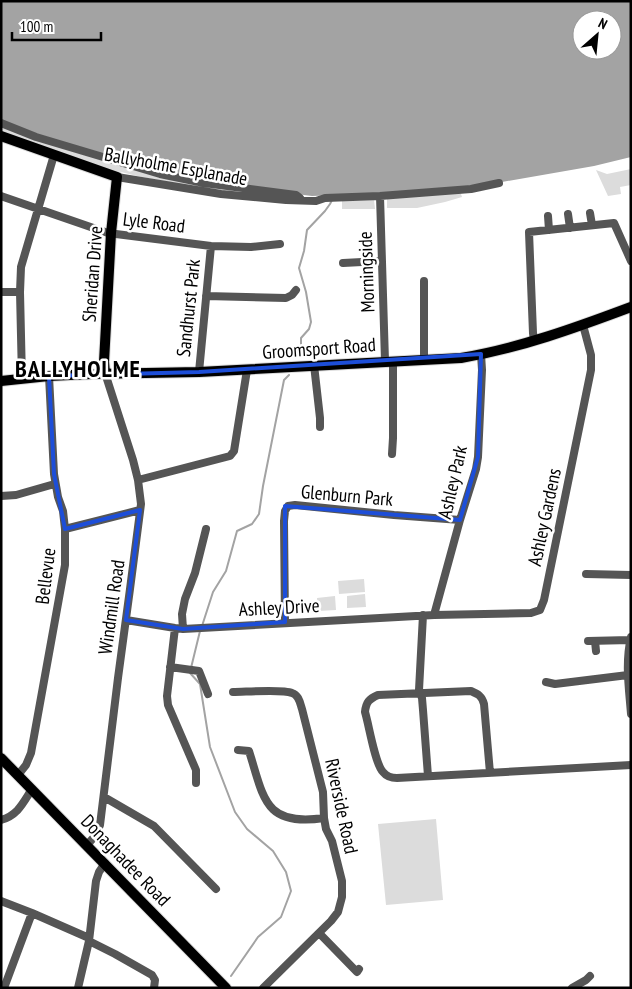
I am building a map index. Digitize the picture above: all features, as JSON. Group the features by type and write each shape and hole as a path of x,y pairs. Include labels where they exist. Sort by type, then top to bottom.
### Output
{"main road":[{"name":"Ballyholme Esplanade","path":"1,136 117,176"},
{"name":"Sheridan Drive","path":"105,373 111,233 117,176"},
{"name":"Groomsport Road","path":"1,381 105,373 247,370 461,358 534,341 631,307"},
{"name":"Donaghadee Road","path":"1,758 226,988"}],"street":[{"path":"1,123 36,137 160,174 204,183 296,196 304,200"},
{"path":"22,379 21,267 54,155"},
{"name":"Ballyholme Esplanade","path":"117,176 221,194 286,200 380,196 471,189 500,183"},
{"name":"Lyle Road","path":"1,196 108,233 211,246 280,244"},
{"name":"Morningside","path":"380,196 381,261 389,361 393,438 392,454"},
{"path":"590,213 592,225"},
{"path":"568,214 570,228"},
{"path":"548,216 549,230"},
{"path":"534,341 529,232 614,223 631,261"},
{"name":"Sandhurst Park","path":"198,372 211,246"},
{"path":"343,264 381,261"},
{"path":"424,281 424,360"},
{"path":"206,296 286,298 296,290"},
{"path":"1,292 20,292"},
{"name":"Ashley Gardens","path":"434,615 531,613 540,610 544,600 591,370 590,355 583,325"},
{"name":"Ashley Park","path":"434,615 476,469 482,370 481,354"},
{"path":"314,365 320,427"},
{"path":"138,480 230,456 234,452 247,370"},
{"name":"Windmill Road","path":"87,845 95,836 100,826 115,695 140,510 140,493 133,460 105,373"},
{"name":"Bellevue","path":"18,775 26,765 31,753 65,565 63,511 55,485 54,474 49,376"},
{"path":"1,496 16,495 55,485"},
{"name":"Glenburn Park","path":"284,622 284,521 285,511 288,506 296,505 460,520"},
{"path":"65,529 140,510"},
{"path":"196,783 196,770 168,704 167,696 170,667 185,599 195,573 206,530"},
{"path":"586,574 631,575"},
{"path":"423,615 419,690 428,776"},
{"name":"Ashley Drive","path":"126,620 179,629 434,615"},
{"path":"596,651 592,641 630,639 628,675 631,714"},
{"path":"170,667 199,671 208,694"},
{"path":"546,682 555,684 628,675"},
{"name":"Riverside Road","path":"233,692 276,691 292,692 297,696 323,792 326,829 332,841 342,881 342,897 338,912 263,988"},
{"path":"490,773 484,704 479,694 471,691 421,696 378,695 371,698 366,705 365,712 379,766 391,778 490,773 631,765"},
{"path":"238,750 249,751 264,796 276,813 294,820 324,818"},
{"path":"1,820 11,817 18,810 32,788"},
{"path":"104,797 154,826 216,889"},
{"path":"78,988 89,939 96,881 104,863"},
{"path":"1,901 89,939 152,975 155,980 154,988"},
{"path":"4,988 32,913"},
{"path":"319,932 357,972 359,969"},
{"path":"572,988 590,976"}],"highlighted area":[{"path":"481,354 478,457 460,520 285,506 285,622 183,629 126,620 140,510 65,529 54,474 49,376 199,372"}],"shaded area":[{"path":"1,1 631,1 631,157 594,166 462,187 312,196 183,178 74,147 1,120"},
{"path":"1,125 295,197 218,192 137,176 101,167 1,131"},
{"path":"631,169 631,185 620,187 621,194 608,196 596,170 607,174"},
{"path":"459,192 462,197 445,202 417,208 387,208 387,199"},
{"path":"374,200 375,209 342,209 342,201"},
{"path":"364,579 365,592 339,594 338,581"},
{"path":"365,594 366,607 347,608 347,596"},
{"path":"335,596 336,610 318,611 317,598"},
{"path":"436,819 443,900 386,905 378,824"}],"waterway":[{"path":"304,356 301,352 301,338 309,329 311,322 306,292 299,268 307,230 325,211 332,200"},
{"path":"202,626 213,592 226,571 237,531 252,524 259,514 284,380 289,375"},
{"path":"191,668 200,631"},
{"path":"190,672 200,684 210,747 235,812 247,829 273,851 286,872 291,891 281,917 258,937 231,976"}],"district":[{"name":"BALLYHOLME","path":"78,368"}]}
